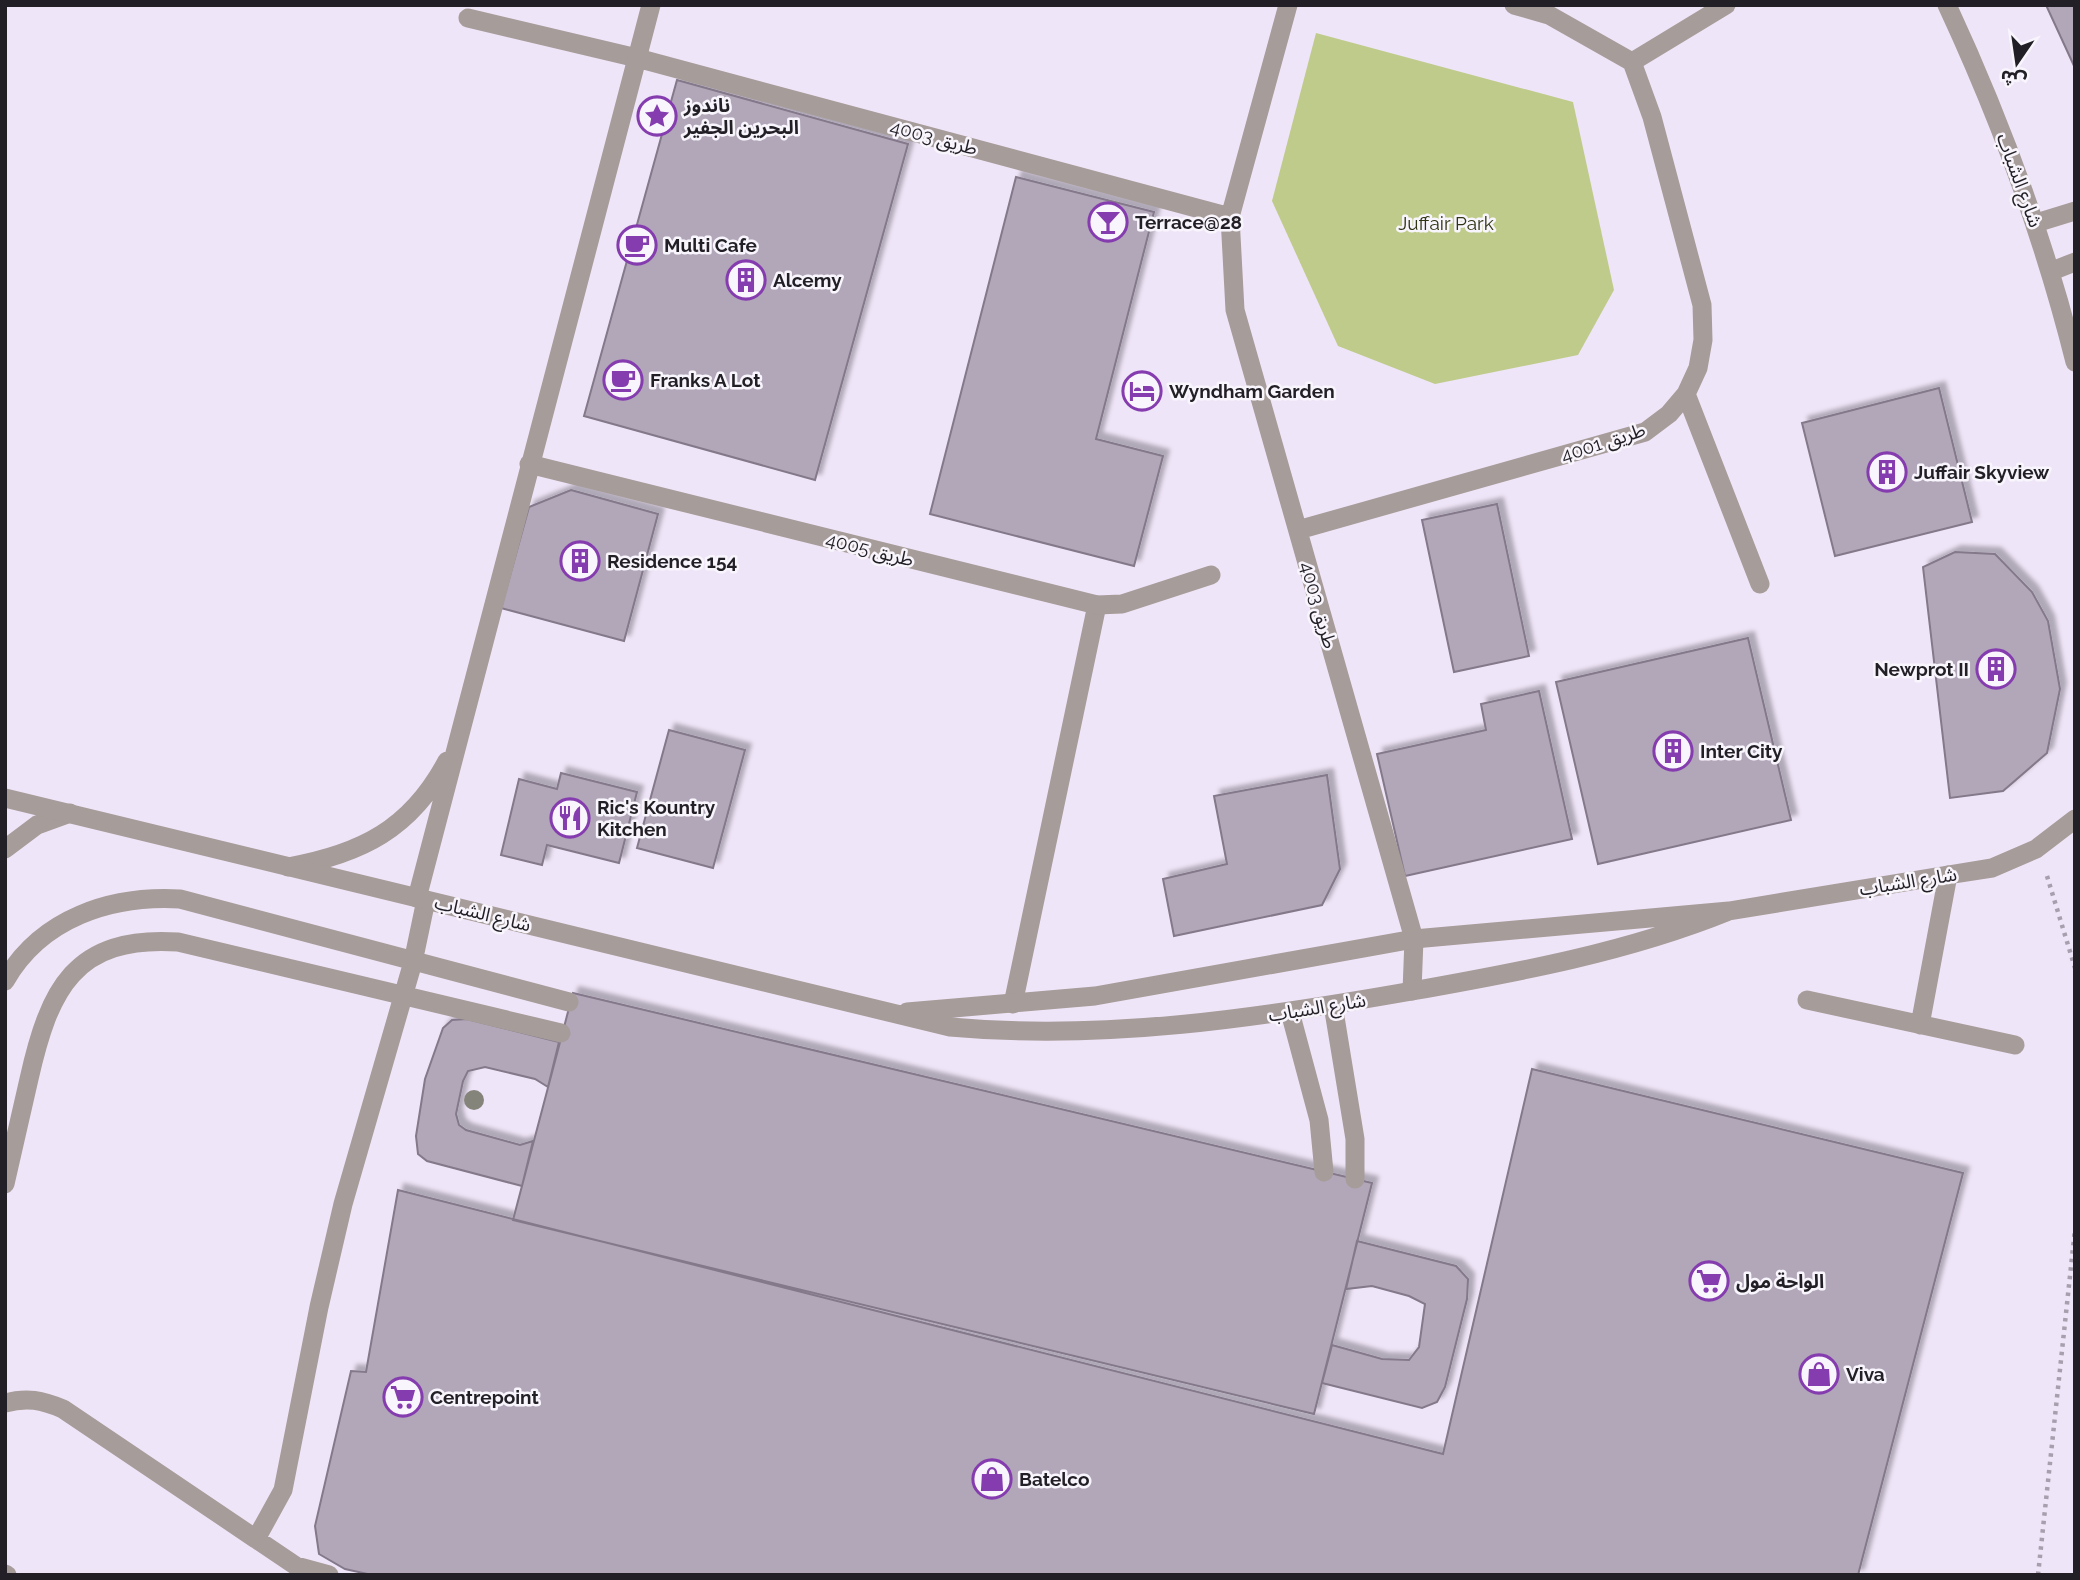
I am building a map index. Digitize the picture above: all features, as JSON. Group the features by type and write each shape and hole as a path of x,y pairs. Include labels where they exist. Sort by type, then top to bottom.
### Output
{"street":[{"path":"256,1539 283,1490 343,1204 413,962 421,899 460,735 651,5"},
{"name":"طريق 4003","path":"1288,5 1230,217 1235,310 1414,939 1412,991"},
{"path":"1514,5 1550,10 1632,62 1726,5"},
{"name":"شارع الشباب","path":"1947,5 1984,85 2036,223 2070,321 2075,362"},
{"name":"طريق 4003","path":"468,18 637,58 1230,217"},
{"name":"طريق 4001","path":"1297,530 1645,432 1669,414 1686,394 1698,368 1702,349 1702,305 1652,117 1632,62"},
{"path":"2036,223 2075,211"},
{"path":"2052,271 2075,262"},
{"path":"1686,394 1759,584"},
{"name":"طريق 4005","path":"529,464 1097,605 1122,604 1211,575"},
{"path":"1013,1004 1097,605"},
{"path":"288,867 334,859 375,840 411,812 439,776 460,735"},
{"name":"شارع الشباب","path":"5,798 950,1027 1096,1033 1290,1012 1514,973 1684,929 1729,911"},
{"path":"5,849 37,825 70,813"},
{"name":"شارع الشباب","path":"896,1014 946,1007 1095,996 1414,939 1729,911 1948,875 1992,867 2036,849 2075,819"},
{"path":"1920,1025 1948,875"},
{"path":"5,981 25,955 69,919 95,907 151,897 180,899 569,1002"},
{"path":"5,1184 41,1025 53,998 64,983 93,957 120,945 148,940 178,942 561,1033"},
{"path":"1807,1000 2015,1045"},
{"path":"1333,1005 1355,1139 1355,1179"},
{"path":"1290,1012 1319,1120 1324,1172"},
{"path":"5,1403 23,1398 44,1401 63,1409 296,1566 329,1575"}],"path":[{"path":"2036,849 2056,897 2075,968"},
{"path":"2038,1575 2075,1229"}],"green space":[{"name":"Juffair Park","path":"1316,33 1573,102 1614,290 1578,355 1435,384 1338,346 1272,201"}],"building":[{"path":"2046,5 2075,5 2075,68"},
{"name":"Alcemy","path":"677,80 908,144 815,480 584,416"},
{"path":"1016,177 1154,212 1096,439 1163,456 1134,566 930,514"},
{"name":"Juffair Skyview","path":"1939,388 1972,522 1835,556 1802,423"},
{"name":"Residence 154","path":"571,490 658,514 624,641 501,608 529,507"},
{"path":"1497,504 1529,656 1454,672 1422,520"},
{"name":"Newprot II","path":"1955,552 1995,554 2032,592 2048,621 2060,689 2047,753 2003,791 1950,798 1923,567"},
{"name":"Inter City","path":"1748,638 1791,820 1598,864 1556,682"},
{"path":"1539,691 1572,839 1405,876 1377,754 1486,730 1481,704"},
{"path":"669,730 745,750 713,868 637,848"},
{"name":"Ric's Kountry Kitchen","path":"561,773 637,792 619,863 547,845 542,865 501,855 519,779 557,789"},
{"path":"1327,775 1340,869 1322,905 1174,936 1163,879 1227,864 1214,796"},
{"path":"573,993 1372,1183 1314,1414 513,1220"},
{"path":"467,1019 559,1042 548,1087 535,1079 485,1067 468,1071 463,1081 456,1114 459,1125 466,1130 520,1145 533,1141 522,1186 427,1161 418,1154 416,1136 425,1079 443,1028 452,1020"},
{"name":"الواحة مول","path":"1532,1069 1963,1173 1858,1575 372,1575 345,1569 319,1554 315,1526 351,1371 366,1372 398,1190 1443,1454"},
{"path":"1357,1241 1456,1266 1468,1279 1467,1299 1445,1387 1437,1402 1422,1408 1322,1383 1332,1345 1382,1359 1409,1360 1419,1347 1425,1304 1409,1296 1372,1286 1346,1289"}],"place":[{"name":"ناندوز البحرين الجفير","path":"657,116"},
{"name":"Terrace@28","path":"1108,222"},
{"name":"Multi Cafe","path":"637,245"},
{"name":"Alcemy","path":"746,280"},
{"name":"Franks A Lot","path":"623,380"},
{"name":"Wyndham Garden","path":"1142,391"},
{"name":"Juffair Skyview","path":"1887,472"},
{"name":"Residence 154","path":"580,561"},
{"name":"Newprot II","path":"1996,669"},
{"name":"Inter City","path":"1673,751"},
{"name":"Ric's Kountry Kitchen","path":"570,818"},
{"name":"الواحة مول","path":"1709,1281"},
{"name":"Viva","path":"1819,1374"},
{"name":"Centrepoint","path":"403,1397"},
{"name":"Batelco","path":"992,1479"}]}
